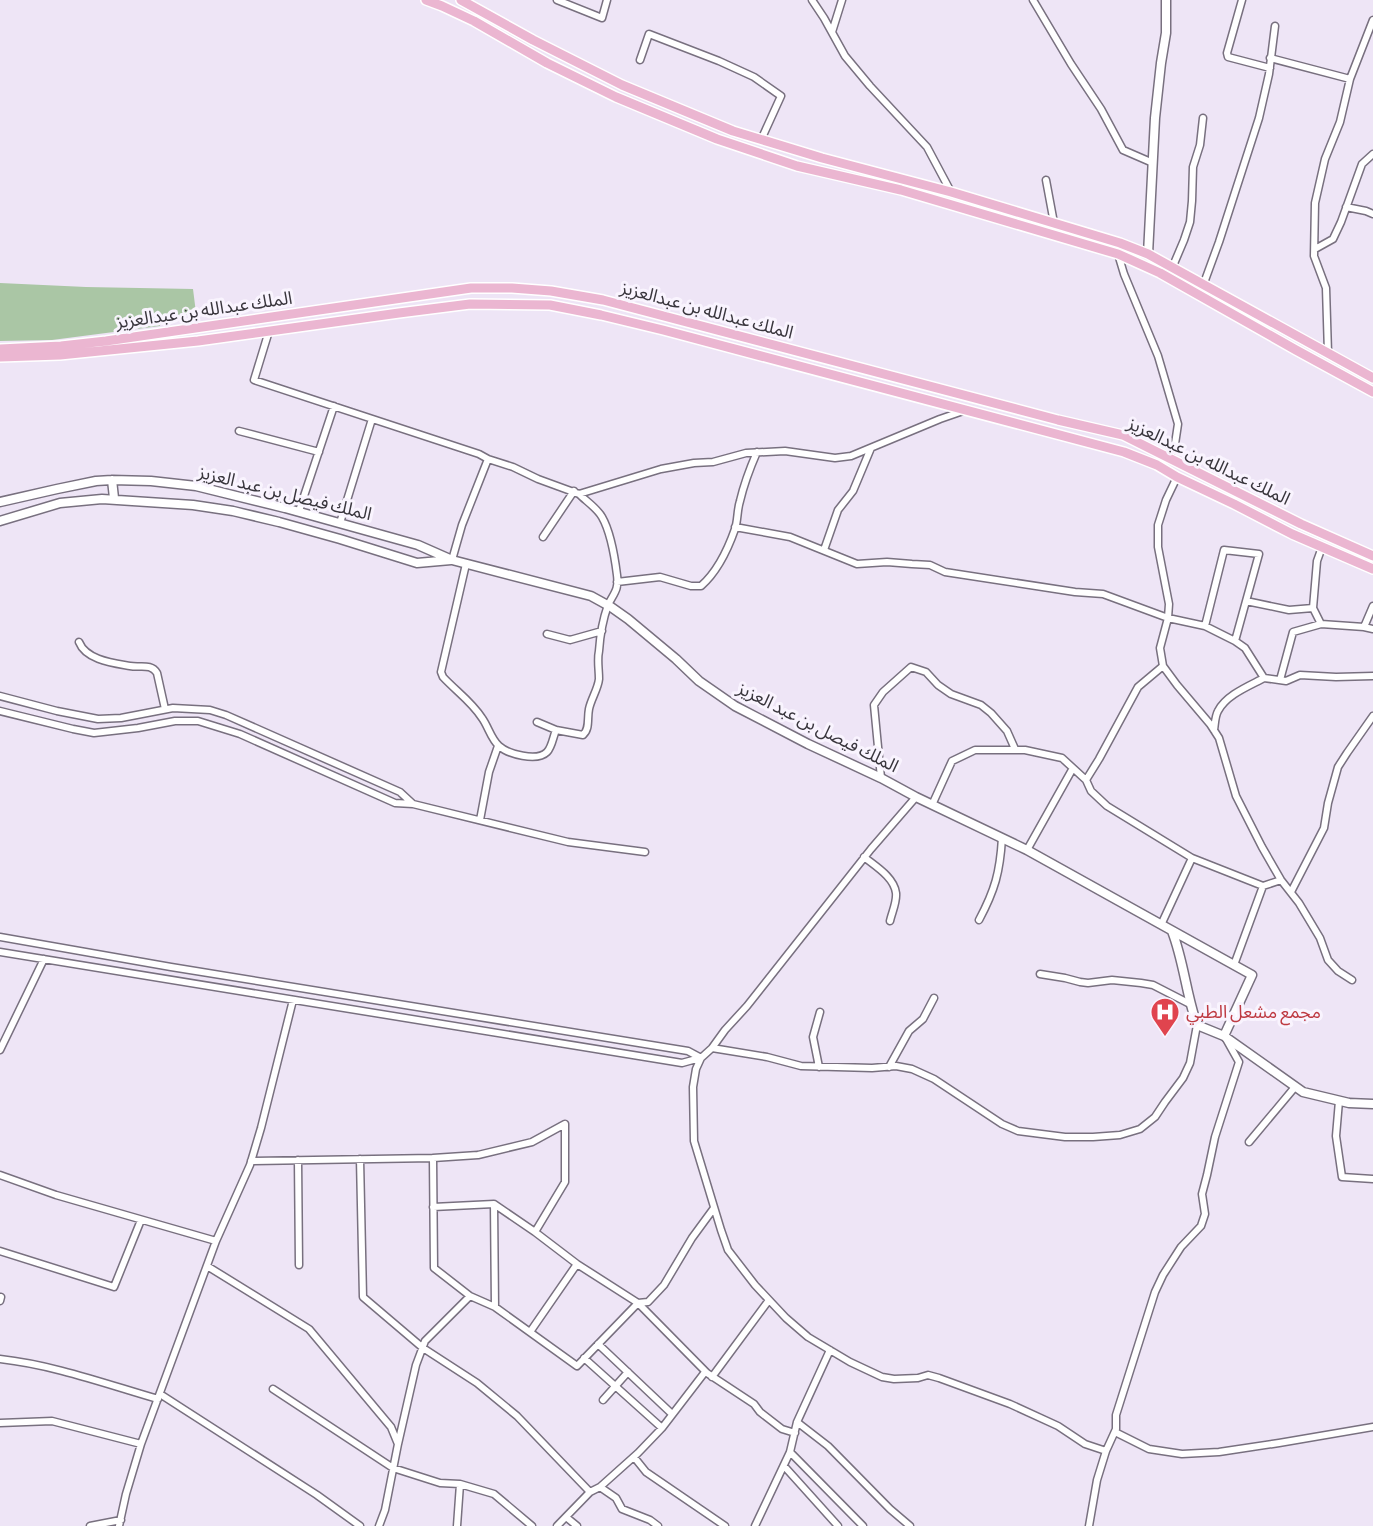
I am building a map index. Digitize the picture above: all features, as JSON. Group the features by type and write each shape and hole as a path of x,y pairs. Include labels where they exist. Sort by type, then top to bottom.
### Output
{"main road":[{"path":"426,0 474,21 547,63 616,97 717,140 787,163 901,190 1118,254 1160,273 1373,392"},
{"path":"461,0 622,85 706,120 761,140 951,192 1120,243 1148,254 1373,378"},
{"path":"616,97 622,85"},
{"path":"1118,254 1120,243"},
{"name":"الملك عبدالله بن عبدالعزيز","path":"0,349 95,342 471,288 551,291 603,300 1058,420 1123,435 1301,524 1373,556"},
{"name":"الملك عبدالله بن عبدالعزيز","path":"0,357 60,355 198,341 470,304 550,304 663,330 1124,452 1157,465 1292,534 1373,569"}],"street":[{"path":"557,0 602,18 608,0"},
{"path":"812,0 845,56 927,147 951,192"},
{"path":"832,32 842,0"},
{"path":"1033,0 1123,150 1153,163"},
{"path":"1148,254 1156,107 1166,33 1166,0"},
{"path":"1242,0 1227,52 1228,57 1270,68"},
{"path":"1328,353 1326,288 1314,256 1315,203 1325,159 1340,122 1350,79 1372,22"},
{"path":"1204,284 1256,129 1270,68 1275,26"},
{"path":"640,60 649,34 754,77 781,96 761,140"},
{"path":"1270,58 1350,79"},
{"path":"1173,267 1190,222 1193,167 1200,145 1203,118"},
{"path":"1315,249 1333,239 1362,164 1373,154"},
{"path":"1046,180 1054,223"},
{"path":"1346,207 1373,214"},
{"path":"1118,254 1158,357 1178,424 1170,458"},
{"path":"269,331 254,380 479,454 577,492 602,516 610,540 617,591 608,606 602,631 598,661 599,678 590,706 588,730 583,735 555,730 537,723"},
{"path":"299,511 334,406"},
{"path":"543,537 577,492 661,469 712,462 746,453 785,452 835,458 851,456 966,410"},
{"path":"340,523 372,419"},
{"path":"239,431 319,452"},
{"path":"824,550 838,510 853,491 871,448"},
{"path":"617,582 660,577 691,586 701,586 708,580 735,527 746,478 757,452"},
{"path":"452,560 462,525 488,459"},
{"path":"1178,477 1166,500 1158,525 1158,547 1169,604 1168,618 1160,648 1164,666 1219,738 1236,796 1281,880 1299,903 1320,938 1328,960 1338,971 1352,980"},
{"path":"112,480 114,498"},
{"name":"الملك فيصل بن عبد العزيز","path":"0,502 112,480 196,486 299,511 418,545 465,564 591,596 628,619 699,681 735,706 1027,850 1252,975 1224,1036"},
{"name":"الملك فيصل بن عبد العزيز","path":"0,521 60,503 114,498 233,511 340,539 417,563 452,560"},
{"path":"735,527 790,537 857,564 887,562 930,566 945,572 1075,592 1103,594 1168,618 1205,626 1235,641 1245,648 1264,678"},
{"path":"1322,547 1317,561 1313,608 1322,624"},
{"path":"1205,626 1224,550 1259,554 1235,641"},
{"path":"465,564 441,672 483,718 498,746 507,752 517,755 541,756 550,747 555,730"},
{"path":"1246,601 1289,610 1313,608"},
{"path":"1364,627 1373,606"},
{"path":"1280,680 1293,632 1322,624 1373,629"},
{"path":"547,634 570,640 602,631"},
{"path":"79,642 84,652 99,659 155,669 158,673 165,709"},
{"path":"1086,780 1138,687 1164,666"},
{"path":"881,778 874,705 884,692 911,667 926,672 938,685 951,694 981,705 1007,731 1015,749"},
{"path":"1214,730 1217,712 1226,701 1264,678 1286,681 1300,675 1373,676"},
{"path":"0,696 98,719 121,718 173,708 210,710 400,792 413,804"},
{"path":"0,711 94,733 175,721 198,721 240,734 395,803 413,804 568,842 645,852"},
{"path":"1291,892 1324,828 1338,767 1373,716"},
{"path":"480,820 489,772 498,746"},
{"path":"932,805 952,762 975,750 1015,749 1062,758 1086,780 1091,791 1107,806 1192,858 1263,886 1281,880"},
{"path":"1027,850 1073,768"},
{"path":"916,797 864,857 747,1006 701,1058 696,1069 693,1087 694,1141 728,1250 755,1286 808,1337 850,1362 882,1377 918,1378 928,1375 939,1378 1010,1404 1058,1426 1085,1444 1106,1451"},
{"path":"979,920 992,895 1000,866 1002,838"},
{"path":"864,857 894,886 895,903 890,921"},
{"path":"1161,925 1192,858"},
{"path":"1234,965 1263,886"},
{"path":"712,1048 767,1057 801,1066 872,1068 896,1066 912,1069 934,1079 1002,1124 1018,1131 1065,1137 1119,1135 1140,1129 1155,1117 1182,1081 1190,1063 1197,1025 1190,1004 1179,950 1172,931"},
{"path":"0,937 677,1049 688,1051 701,1058"},
{"path":"0,952 682,1063 701,1058"},
{"path":"0,1050 44,959"},
{"path":"1040,974 1088,983 1113,980 1141,982 1154,985 1190,1004"},
{"path":"889,1066 909,1031 923,1019 934,998"},
{"path":"90,1526 120,1523 141,1444 216,1241 251,1161 293,1000"},
{"path":"819,1066 813,1037 820,1012"},
{"path":"1197,1025 1224,1036 1302,1092 1349,1103 1373,1104"},
{"path":"1089,1526 1097,1480 1116,1429 1116,1415 1155,1292 1181,1247 1201,1226 1205,1214 1202,1194 1215,1137 1239,1062 1224,1036"},
{"path":"1249,1142 1295,1087"},
{"path":"1339,1101 1336,1136 1342,1177 1373,1179"},
{"path":"251,1161 433,1158 478,1155 532,1142 565,1124 564,1182 535,1232"},
{"path":"433,1158 434,1268 470,1296 495,1307 577,1366 638,1303 648,1302 664,1286 692,1238 714,1208"},
{"path":"360,1159 363,1297 423,1348 477,1383 517,1416 590,1492"},
{"path":"298,1160 299,1265"},
{"path":"0,1175 56,1195 216,1241"},
{"path":"433,1207 494,1204 577,1264 638,1303 705,1372 754,1404 760,1412 782,1429 795,1433"},
{"path":"494,1204 495,1307"},
{"path":"0,1251 114,1287 141,1220"},
{"path":"530,1332 577,1264"},
{"path":"207,1266 309,1329 391,1427 398,1444"},
{"path":"379,1526 385,1510 416,1365 425,1341 470,1296"},
{"path":"712,1377 769,1300"},
{"path":"598,1344 672,1414"},
{"path":"755,1526 790,1452 797,1422 830,1350"},
{"path":"584,1358 662,1428"},
{"path":"0,1359 21,1362 159,1396 317,1495 360,1526"},
{"path":"603,1400 628,1372"},
{"path":"557,1526 590,1492 600,1487 634,1457 662,1428 705,1372"},
{"path":"273,1389 393,1468 440,1483 460,1484 494,1494 532,1526"},
{"path":"0,1423 52,1421 141,1444"},
{"path":"797,1422 828,1446 910,1526"},
{"path":"1115,1432 1149,1449 1182,1454 1238,1450 1373,1426"},
{"path":"790,1452 863,1526"},
{"path":"634,1457 646,1472 725,1526"},
{"path":"784,1466 838,1526"},
{"path":"457,1526 460,1484"},
{"path":"600,1487 616,1498 622,1509 650,1520 658,1526"},
{"path":"566,1517 577,1526"}],"green space":[{"path":"0,283 193,289 196,313 161,319 160,326 52,340 0,341"}],"place":[{"name":"مجمع مشعل الطبي","path":"1165,1038"}]}
